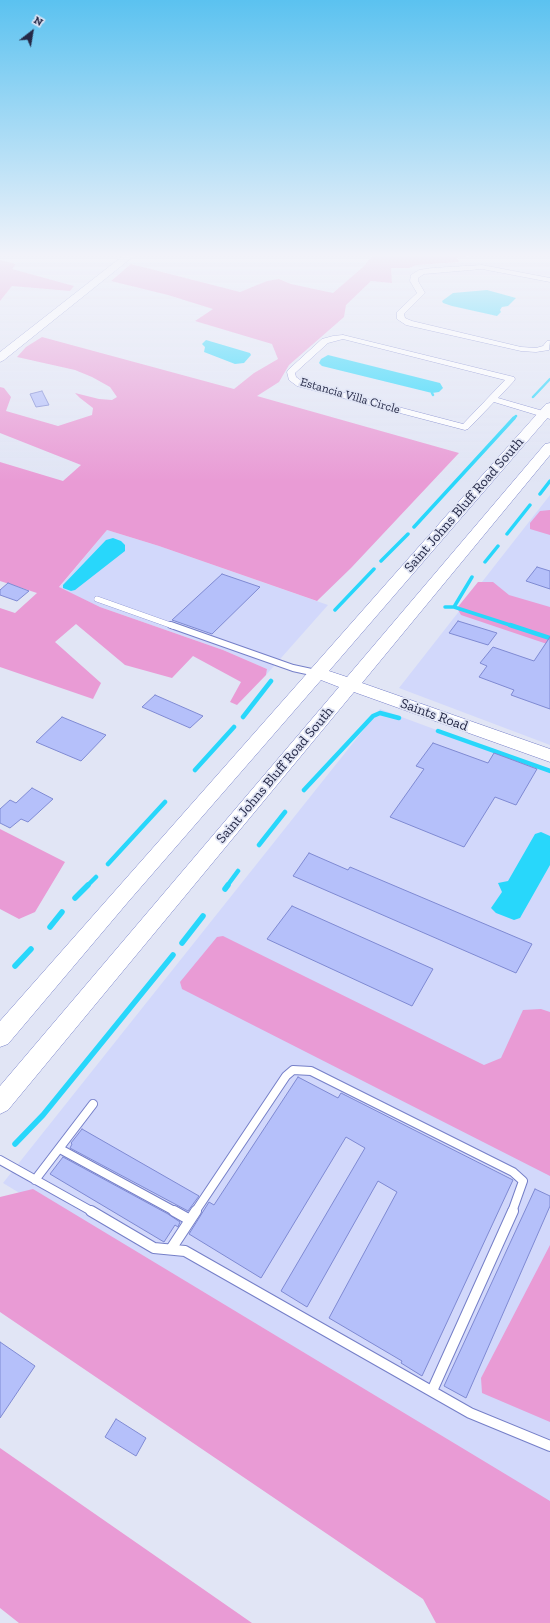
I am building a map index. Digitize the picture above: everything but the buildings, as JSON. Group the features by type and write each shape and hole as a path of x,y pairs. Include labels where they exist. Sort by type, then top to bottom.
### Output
{"main road":[{"path":"0,358 34,331"},
{"name":"Saint Johns Bluff Road South","path":"0,1037 120,896 318,674 446,525 548,411"},
{"name":"Saint Johns Bluff Road South","path":"0,1103 550,447"},
{"name":"Saints Road","path":"318,674 550,756"}],"street":[{"path":"442,331 521,349 536,350 546,348 550,343"},
{"name":"Estancia Villa Circle","path":"343,337 511,379 494,396 465,427 300,384 292,378 291,372 325,341 343,337"},
{"path":"494,396 548,411"}],"lane":[{"path":"97,599 293,668 318,674"},
{"path":"171,1249 286,1076 293,1070 311,1072 513,1172 522,1181 514,1206 432,1391"},
{"path":"35,1180 93,1104"},
{"path":"60,1149 190,1220"},
{"path":"0,1160 154,1248 185,1251 470,1413 550,1446"}],"shaded area":[{"path":"228,331 328,331 289,365 279,382 257,396 459,453 351,568 317,601 159,546 107,530 59,587 100,607 223,650 267,669 266,675 237,705 230,702 241,682 193,656 172,678 125,665 76,624 55,642 101,683 93,699 0,667 0,608 15,613 37,593 0,581 0,462 63,481 81,465 0,433 0,387 4,388 11,397 6,411 58,426 92,415 93,408 75,393 99,399 112,400 117,397 110,387 75,370 17,357 26,347 42,337 234,389 254,373 278,359 272,344"},
{"path":"550,495 550,745 399,688"},
{"path":"550,510 550,535 530,529 530,523 540,511"},
{"path":"107,530 159,546 328,605 266,675 267,669 223,650 100,607 59,588"},
{"path":"478,582 493,582 509,595 550,607 550,645 461,615 457,608"},
{"path":"380,709 550,772 550,1514 3,1183"},
{"path":"0,829 65,862 35,912 19,919 0,909"},
{"path":"223,936 484,1065 501,1058 523,1010 541,1009 550,1012 550,1176 182,989 180,982 217,937"},
{"path":"33,1189 550,1501 550,1623 436,1623 423,1599 0,1312 0,1197"},
{"path":"550,1245 550,1422 482,1393 481,1378"},
{"path":"0,1448 252,1623 19,1623 0,1608"}],"water":[{"path":"206,340 250,353 251,355 244,363 235,364 204,352 205,347 202,344"},
{"path":"328,355 440,383 443,388 439,392 432,393 322,366 319,363 321,359"},
{"path":"113,538 121,541 125,545 125,551 75,590 71,591 63,588 63,585 106,540"},
{"path":"541,832 550,836 550,865 520,918 514,920 496,913 491,908 502,892 498,883 508,881 535,834"}],"waterway":[{"path":"533,397 550,379"},
{"path":"414,527 514,418"},
{"path":"540,494 550,481"},
{"path":"507,534 530,505"},
{"path":"381,561 408,534"},
{"path":"485,562 498,546"},
{"path":"335,610 374,569"},
{"path":"454,607 472,577"},
{"path":"445,607 454,607"},
{"path":"454,607 513,626"},
{"path":"510,625 550,638"},
{"path":"243,717 271,681"},
{"path":"304,790 373,716 380,713 399,718"},
{"path":"195,770 234,727"},
{"path":"438,731 550,771"},
{"path":"108,864 165,802"},
{"path":"259,845 285,812"},
{"path":"227,886 238,871"},
{"path":"75,898 96,877"},
{"path":"225,889 228,885"},
{"path":"50,927 62,912"},
{"path":"182,943 203,916"},
{"path":"15,966 31,949"},
{"path":"15,1144 43,1115 173,955"}]}
